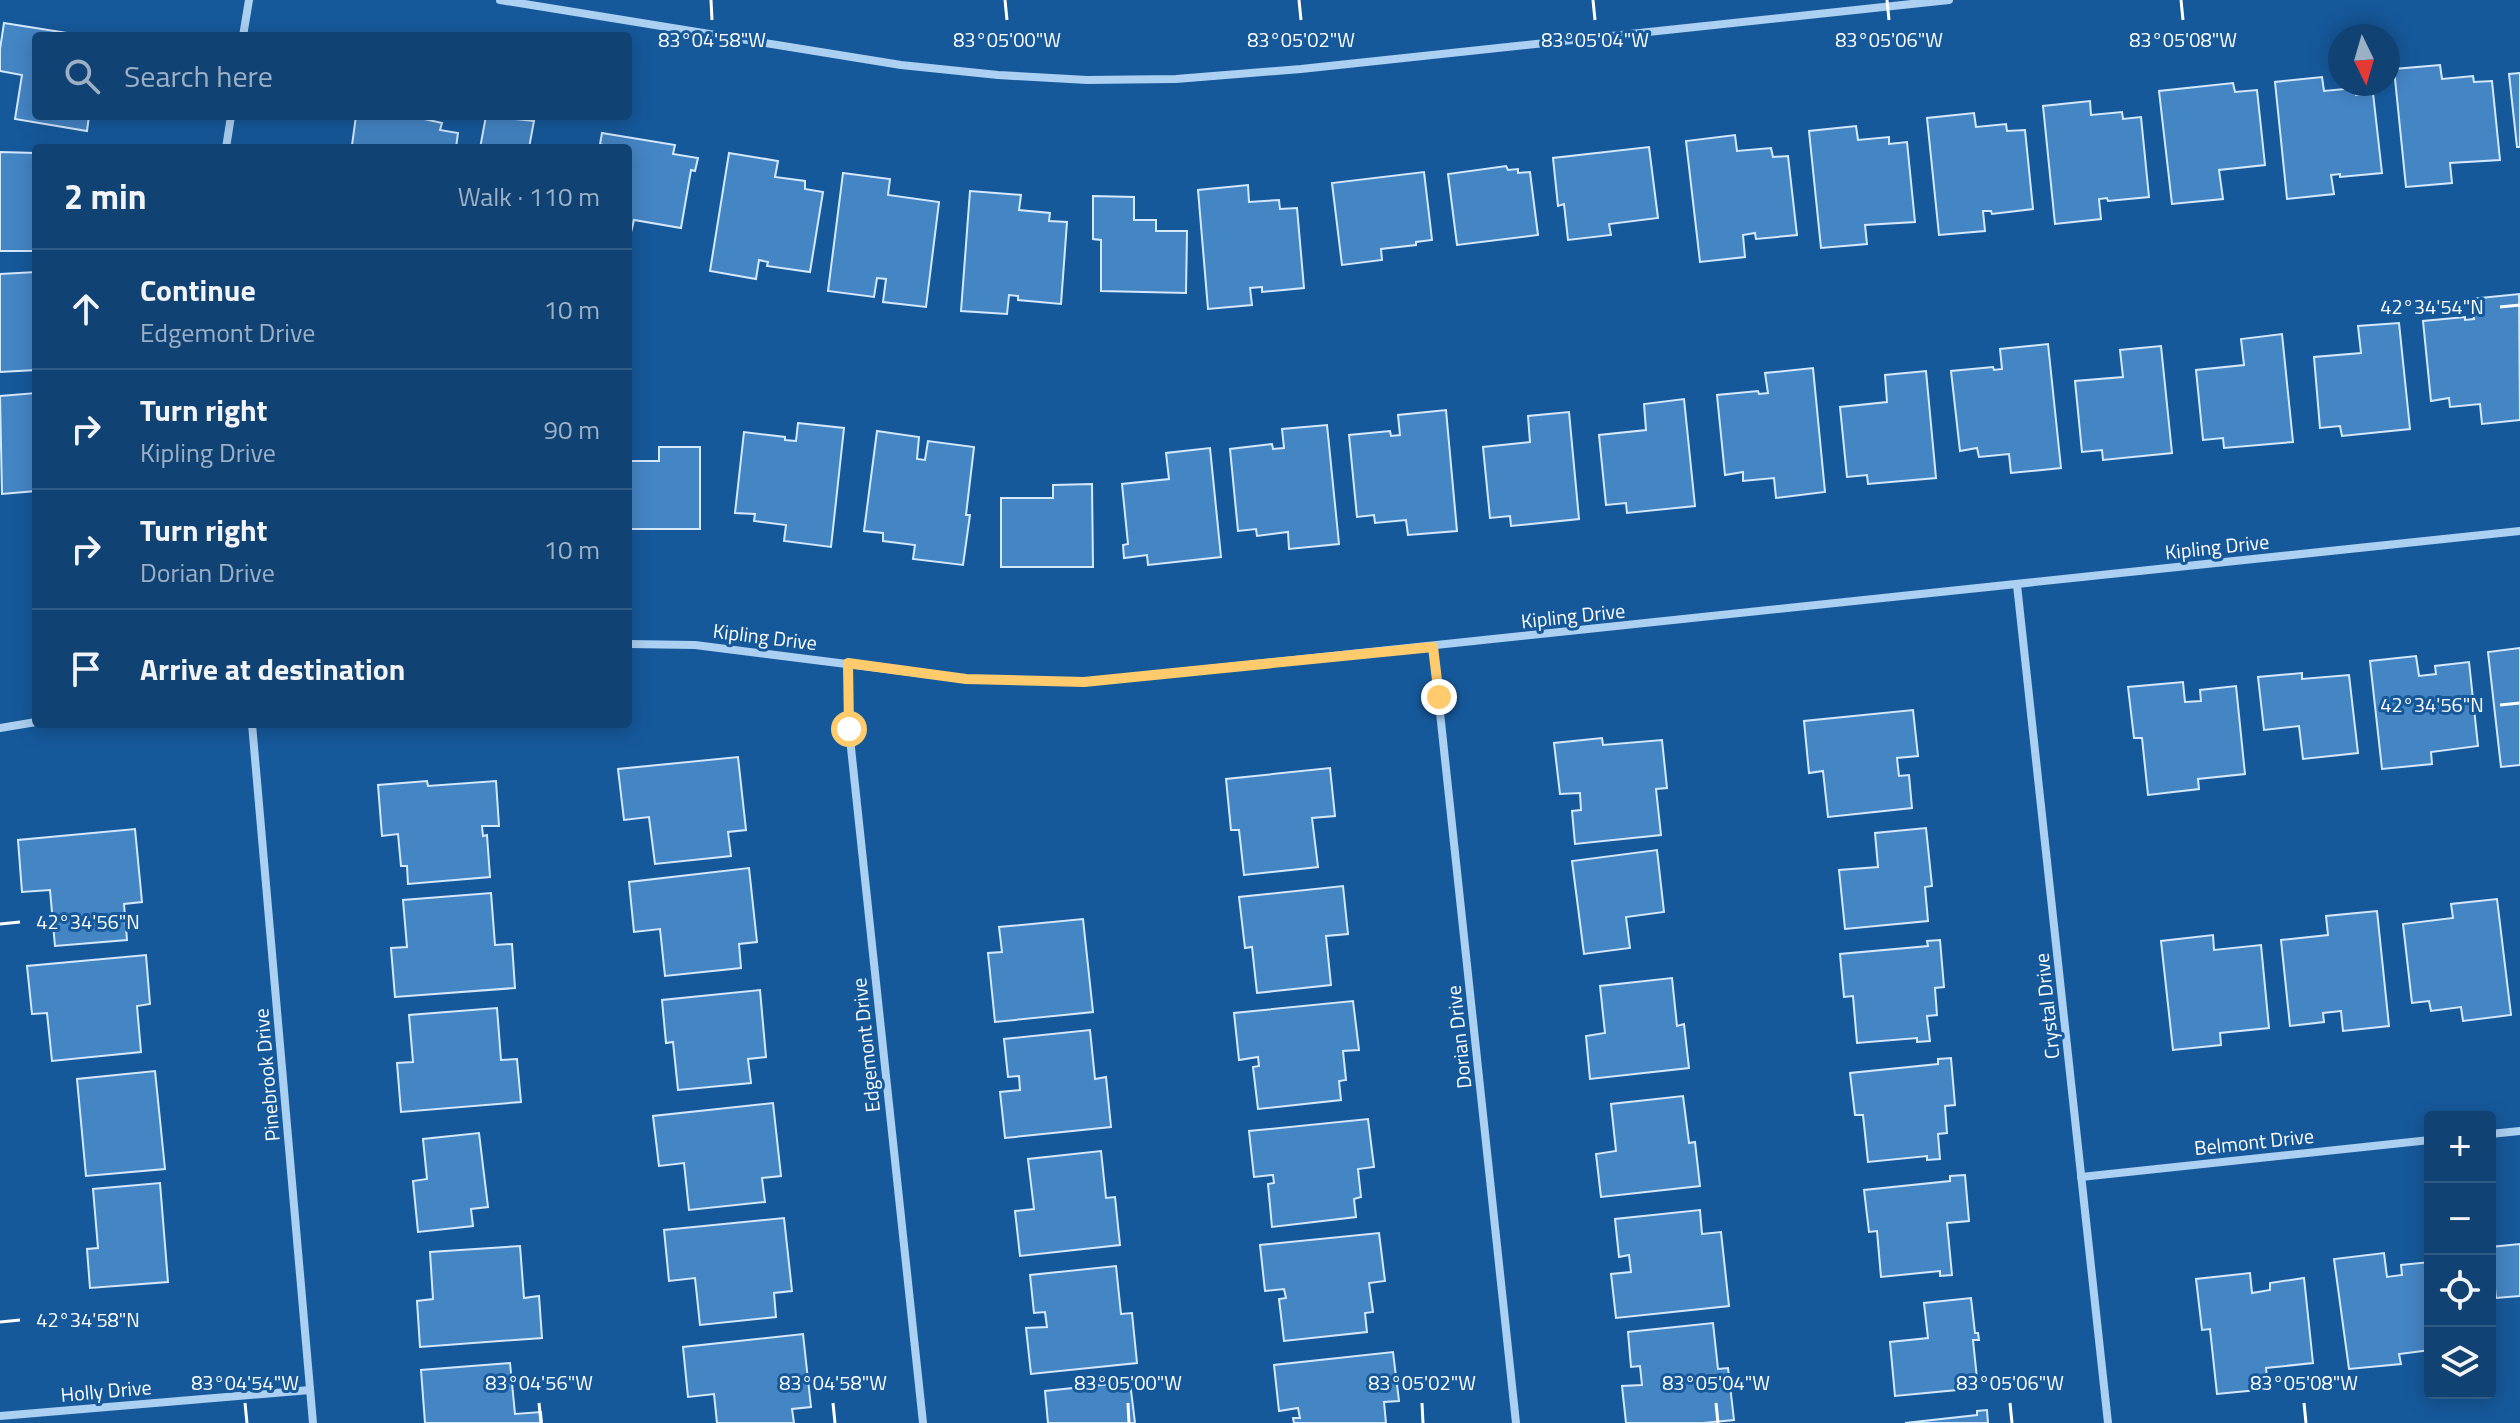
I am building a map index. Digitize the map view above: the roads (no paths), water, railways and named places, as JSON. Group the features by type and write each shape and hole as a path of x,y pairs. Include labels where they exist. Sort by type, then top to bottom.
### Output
{"street":[{"path":"244,32 249,0"},
{"path":"500,0 901,65 998,75 1102,80 1176,79 1301,69 1949,0"},
{"path":"227,144 230,120"},
{"name":"Kipling Drive","path":"632,644 695,645 966,679 1084,682 2520,531"},
{"name":"Crystal Drive","path":"2017,585 2108,1423"},
{"name":"Dorian Drive","path":"1433,647 1516,1423"},
{"name":"Edgemont Drive","path":"848,663 849,729 923,1423"},
{"path":"0,728 32,723"},
{"name":"Pinebrook Drive","path":"252,728 313,1423"},
{"path":"2496,1133 2520,1131"},
{"name":"Belmont Drive","path":"2081,1177 2424,1141"},
{"name":"Holly Drive","path":"0,1416 310,1390"}]}
